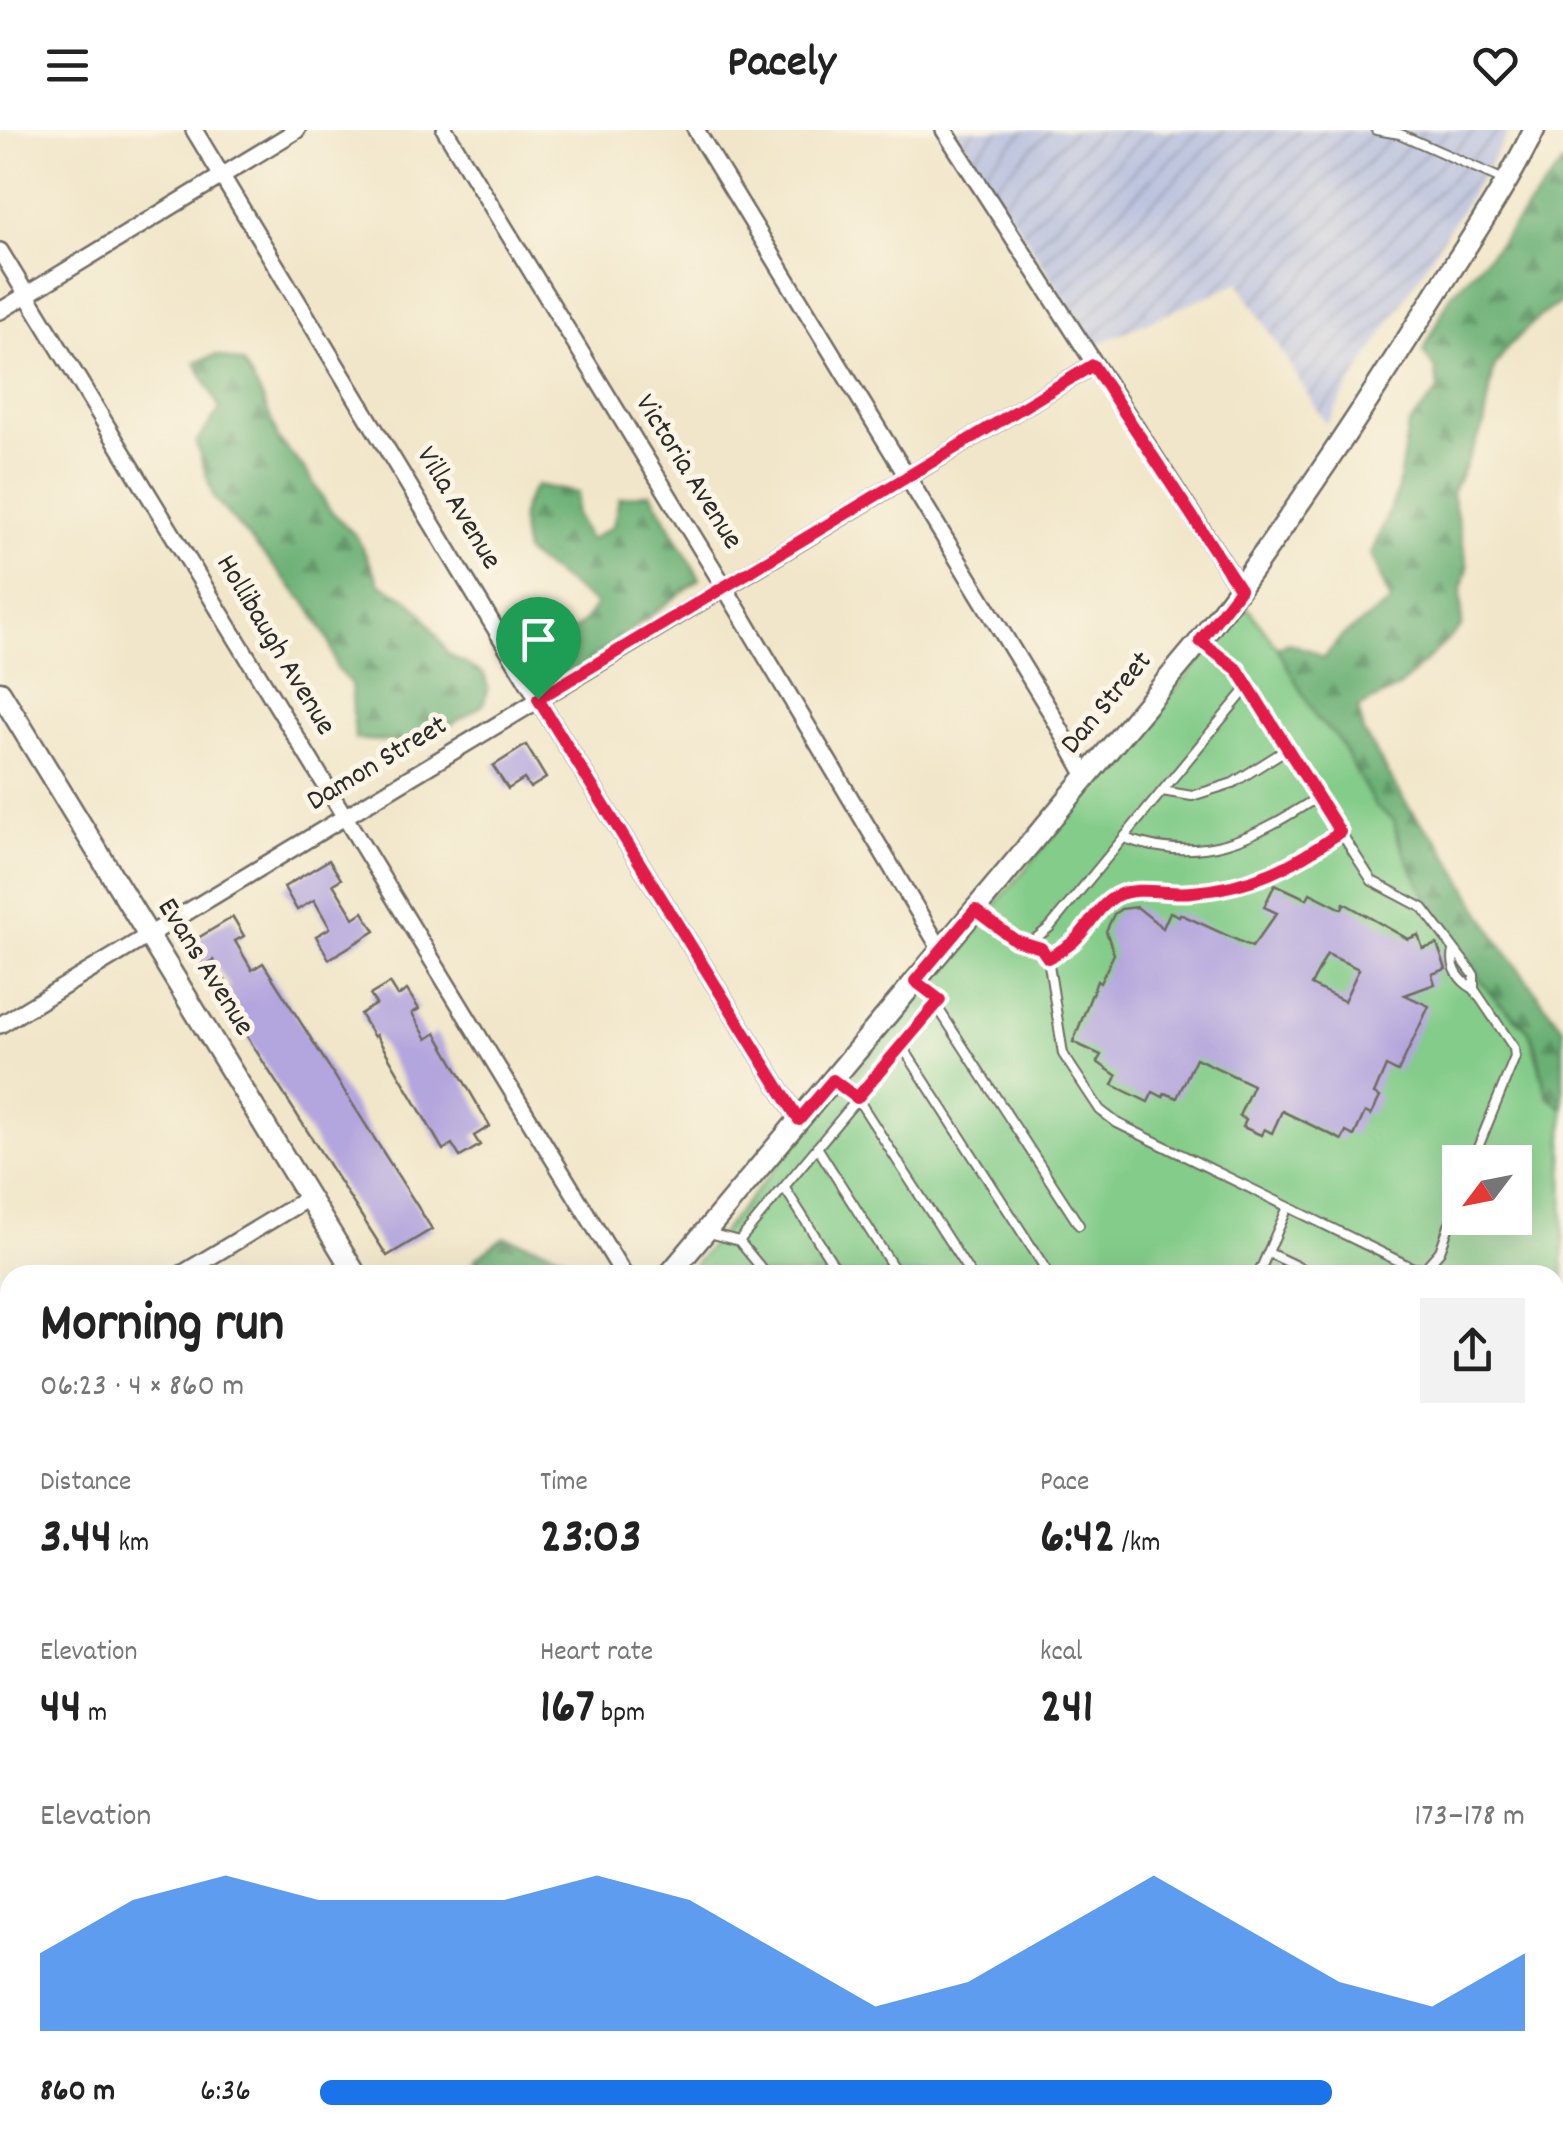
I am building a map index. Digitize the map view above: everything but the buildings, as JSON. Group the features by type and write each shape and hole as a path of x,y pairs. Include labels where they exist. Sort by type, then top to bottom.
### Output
{"street":[{"name":"Villa Avenue","path":"194,130 538,699 799,1120"},
{"path":"0,311 298,130"},
{"name":"Victoria Avenue","path":"445,130 941,950"},
{"path":"696,130 1050,710 1086,776"},
{"path":"944,130 1240,589"},
{"name":"Dan Street","path":"677,1265 1240,589 1384,376 1506,182 1534,130"},
{"name":"Hollibaugh Avenue","path":"0,251 618,1265"},
{"name":"Damon Street","path":"0,1026 1093,365"},
{"name":"Evans Avenue","path":"0,692 350,1265"},
{"path":"197,1265 308,1198"}],"lane":[{"path":"1376,130 1400,134 1506,182"},
{"path":"1200,641 1226,658 1248,688 1372,880 1424,908 1454,951 1452,960 1462,982 1474,989 1514,1048 1515,1057 1479,1145"},
{"path":"1030,943 1050,927 1248,688"},
{"path":"1162,791 1192,796 1233,783 1288,750"},
{"path":"1124,838 1155,849 1220,848 1266,830 1318,797"},
{"path":"1048,958 1072,943 1116,896 1142,891 1188,893 1229,888 1270,876 1299,862 1340,832"},
{"path":"975,910 1000,932 1041,948 1048,958 1060,1046 1106,1117 1407,1265"},
{"path":"740,1241 940,1000 915,981"},
{"path":"936,1005 1079,1225"},
{"path":"902,1046 1043,1265"},
{"path":"833,1080 857,1098 964,1265"},
{"path":"817,1147 892,1265"},
{"path":"784,1187 834,1265"},
{"path":"1263,1265 1288,1208"},
{"path":"705,1232 740,1241 758,1265"},
{"path":"1429,1265 1446,1235"},
{"path":"1269,1253 1294,1265"}],"shaded area":[{"path":"956,130 1511,130 1326,424 1239,282 1095,345"}],"green space":[{"path":"1563,163 1563,301 1541,315 1508,347 1494,368 1484,425 1452,493 1468,567 1461,593 1462,626 1398,688 1358,708 1363,732 1411,811 1441,844 1498,941 1563,1029 1563,1108 1553,1100 1543,1082 1530,1033 1492,995 1465,958 1421,886 1394,820 1376,807 1336,736 1318,721 1277,647 1288,643 1313,651 1323,659 1341,637 1391,602 1371,554 1397,493 1408,426 1438,391 1436,370 1423,352 1451,295 1499,244"},
{"path":"216,355 243,363 279,440 306,471 329,509 357,537 380,584 405,597 422,613 448,654 484,674 488,688 483,705 420,744 355,739 351,684 336,668 330,643 310,608 214,498 196,443 220,409 195,362"},
{"path":"537,485 578,493 575,514 589,540 613,526 619,498 651,493 700,579 578,669 537,681 525,663 521,647 531,635 570,633 596,604 525,553 522,517 526,501"},
{"path":"1248,608 1277,647 1318,721 1336,736 1376,807 1394,820 1397,838 1420,884 1492,996 1529,1031 1548,1097 1563,1108 1563,1265 694,1265 1182,681"},
{"path":"504,1237 537,1246 576,1265 475,1265 475,1259"}],"route":[{"path":"1093,365 1240,589 1200,641 1238,670 1340,832 1299,862 1270,876 1229,888 1188,893 1142,891 1116,896 1072,943 1048,958 1041,948 1000,932 975,910 915,981 940,1000 902,1046 857,1098 833,1080 799,1120 538,699 1093,365"}]}
